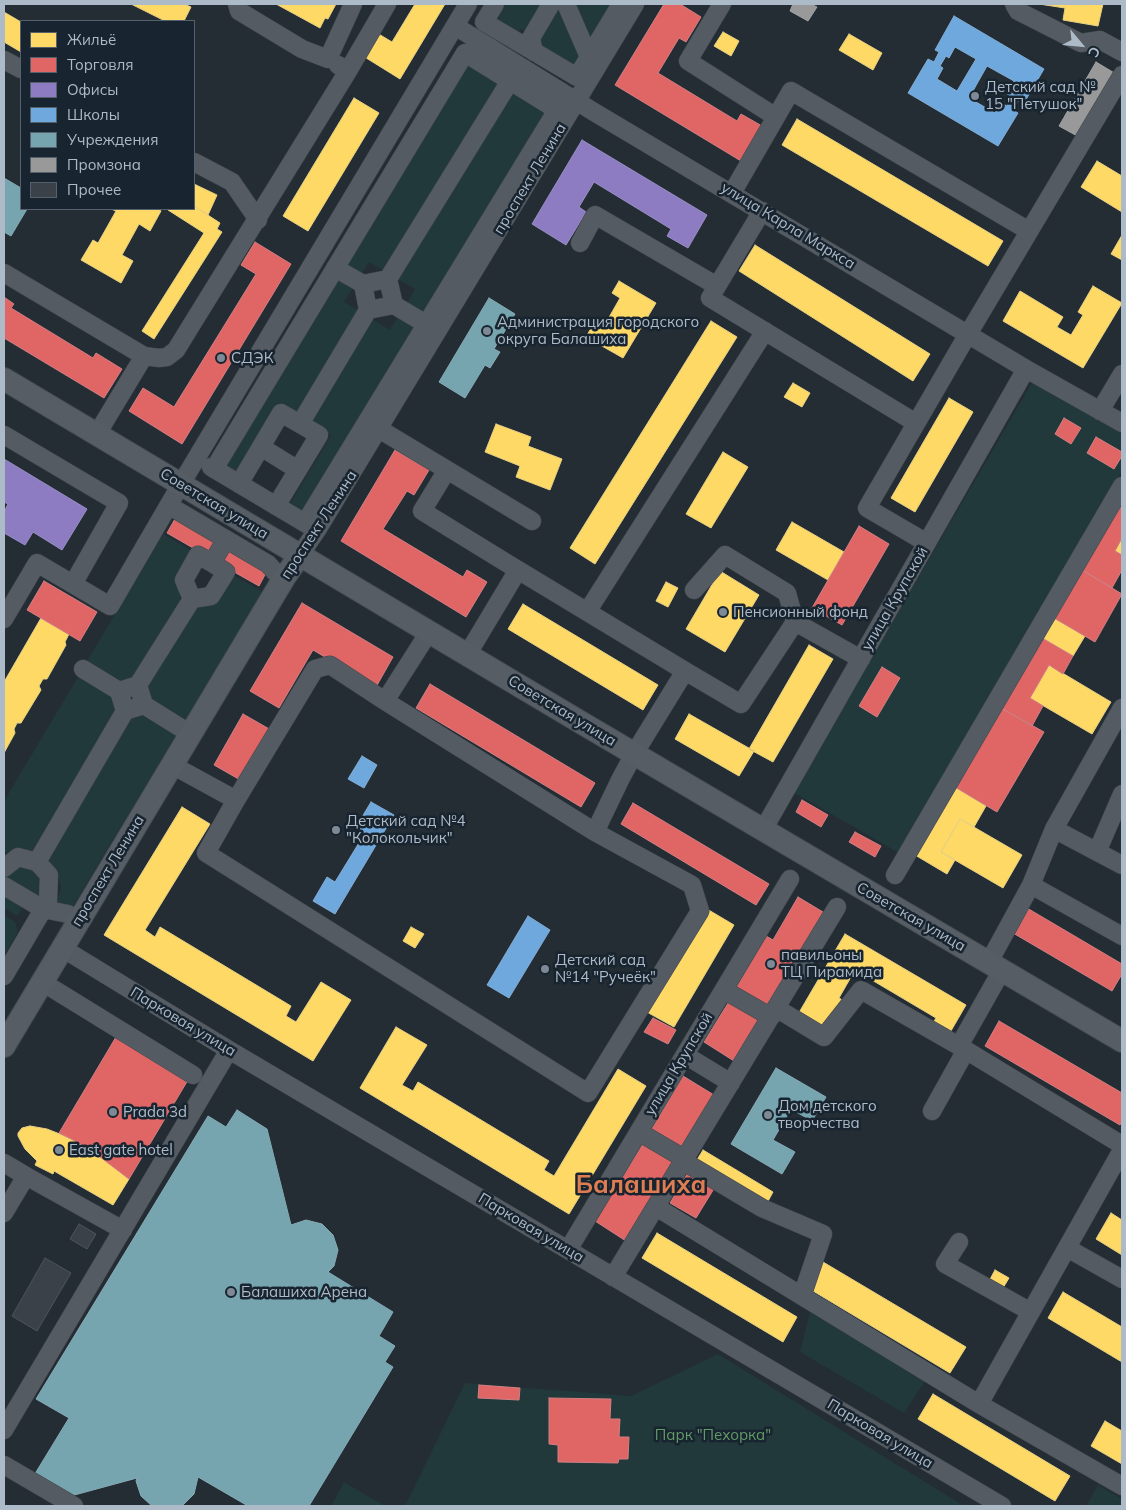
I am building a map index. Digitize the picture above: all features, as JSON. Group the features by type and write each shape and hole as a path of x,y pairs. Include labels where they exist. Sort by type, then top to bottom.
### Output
{"main road":[{"name":"Советская улица","path":"4,379 634,754 995,966 1120,1033"},
{"name":"проспект Ленина","path":"4,1046 284,578 300,555"}],"street":[{"path":"328,59 353,4"},
{"path":"4,273 144,356 167,357 176,350 258,220 387,4"},
{"path":"4,619 37,563 110,606 468,4"},
{"path":"495,4 484,22 528,44 577,77 621,4"},
{"path":"528,44 551,4"},
{"path":"566,4 589,58"},
{"name":"проспект Ленина","path":"300,555 578,101 635,4"},
{"path":"1014,4 1018,11 1081,43 1100,40 1122,52"},
{"path":"233,6 302,48 328,59 348,71"},
{"path":"715,6 688,61 776,117"},
{"name":"улица Карла Маркса","path":"455,26 1026,369 1122,424"},
{"path":"465,53 510,81 557,110 302,524 276,506 213,471 465,53"},
{"path":"4,60 20,68"},
{"path":"927,543 867,508 1122,76"},
{"path":"394,305 388,279 510,81"},
{"path":"732,193 792,91 1029,231"},
{"path":"195,163 232,182 258,220"},
{"path":"762,211 710,298 916,423"},
{"path":"580,243 595,215 717,286"},
{"path":"335,268 363,284 388,279"},
{"path":"300,424 368,310 363,284"},
{"path":"368,310 394,305 426,324"},
{"path":"587,612 765,332"},
{"path":"96,434 144,356"},
{"name":"улица Крупской","path":"763,830 1026,369"},
{"path":"1100,410 1122,374"},
{"path":"239,484 281,413 319,435 276,506"},
{"path":"378,429 532,521"},
{"path":"4,435 119,503 73,584"},
{"path":"261,447 298,470"},
{"path":"447,470 422,511 741,704 795,622"},
{"path":"894,875 1122,486"},
{"path":"178,511 268,564 274,572"},
{"path":"212,563 226,539"},
{"path":"119,691 138,686 192,599 211,596 226,572 198,555 184,580 192,599"},
{"path":"694,590 725,555 787,593 795,622 861,658"},
{"path":"467,655 518,570"},
{"path":"385,701 429,632"},
{"path":"330,665 385,701 595,832 692,886 700,911 588,1093 206,853 315,668 330,665"},
{"path":"83,669 119,691 125,711"},
{"path":"595,832 634,754 685,671"},
{"path":"138,686 144,705 181,728"},
{"path":"36,862 125,711 144,705"},
{"path":"932,1111 963,1048 995,966 1054,829 1122,708"},
{"path":"172,765 236,800"},
{"path":"1097,852 1122,794"},
{"path":"1054,829 1122,866"},
{"path":"4,868 18,857 36,862 49,875 48,901 4,976"},
{"name":"улица Крупской","path":"568,1250 790,879"},
{"path":"1031,885 1122,936"},
{"path":"4,886 43,909 68,914"},
{"path":"613,1277 662,1210 684,1160 837,907"},
{"name":"Парковая улица","path":"62,948 229,1050 1002,1506"},
{"path":"42,982 193,1075"},
{"path":"724,990 824,1037 861,990 963,1048 1122,1145"},
{"path":"4,1430 229,1050"},
{"path":"684,1055 731,1083"},
{"path":"639,1132 762,1208 823,1234 802,1296"},
{"path":"979,1404 1122,1150"},
{"path":"4,1163 122,1230"},
{"path":"4,1213 26,1176"},
{"path":"662,1210 979,1404 1122,1486"},
{"path":"959,1242 945,1264 1031,1312"},
{"path":"1067,1248 1122,1279"},
{"path":"4,1465 74,1506"}],"green space":[{"path":"499,4 544,4 527,33 521,29 517,36 490,20"},
{"path":"559,4 582,54 573,70 539,50 543,43 538,39"},
{"path":"571,4 612,4 588,44"},
{"path":"463,62 501,85 387,273 369,262 359,278 339,266"},
{"path":"510,91 548,114 424,318 405,306 415,289 396,278"},
{"path":"335,274 354,286 344,302 363,313 301,416 279,403 235,475 219,465"},
{"path":"400,313 420,326 304,517 288,507 331,435 310,421 372,319 390,330"},
{"path":"1033,381 1122,434 1122,471 899,853 793,792"},
{"path":"163,534 194,552 178,580 181,604 136,679 128,679 117,686 84,666"},
{"path":"231,574 263,592 182,725 150,706 150,692 146,685 192,610 215,601"},
{"path":"81,672 114,691 112,698 118,712 36,852 22,848 4,853 4,801"},
{"path":"147,711 179,730 68,914 55,907 61,887 55,868 45,856 128,717 135,717"},
{"path":"22,867 32,870 39,877 41,887 38,897 4,877 12,870"},
{"path":"4,897 22,908 17,916 4,908"},
{"path":"4,915 15,922 18,932 4,956"},
{"path":"810,1312 925,1381 904,1413 800,1352"},
{"name":"Парк \"Пехорка\"","path":"718,1354 964,1506 405,1506 465,1383 631,1396","holes":["479,1385 520,1388 519,1400 478,1398","549,1398 610,1419 619,1419 619,1437 629,1437 628,1459 619,1459 618,1463 549,1444"]},
{"path":"344,1482 385,1506 331,1506"},
{"path":"1098,1485 1122,1499 1122,1506 1086,1506"}],"building: Жильё":[{"path":"131,4 184,4 191,7 184,20 163,20"},
{"path":"276,4 336,4 328,19 325,18 320,28"},
{"path":"415,4 445,4 400,79 363,56 377,33 392,42"},
{"path":"1039,4 1103,4 1098,26 1063,20 1065,8"},
{"path":"4,12 20,21 20,51 4,42"},
{"path":"723,32 739,41 731,56 714,46"},
{"path":"849,34 882,53 873,70 839,50"},
{"path":"354,98 379,113 308,231 283,216"},
{"path":"797,119 1003,241 988,266 782,145"},
{"path":"1097,161 1122,176 1122,212 1081,187"},
{"path":"195,184 217,195 208,215 195,207"},
{"path":"195,207 220,223 217,229 222,232 154,339 142,331 204,233 168,210 195,210"},
{"path":"114,210 161,211 150,231 139,224 122,255 133,261 121,283 81,260 93,240 98,243 116,211"},
{"path":"1122,235 1122,260 1111,254"},
{"path":"755,245 930,354 913,381 739,271"},
{"path":"619,281 656,303 623,358 586,337 594,323 603,328 620,298 612,293"},
{"path":"1093,286 1122,303 1083,368 1003,321 1020,291 1063,317 1057,327 1071,335 1083,315 1078,312"},
{"path":"711,321 737,337 595,564 570,548"},
{"path":"793,383 810,393 802,407 784,397"},
{"path":"949,398 973,412 915,512 891,498"},
{"path":"496,424 531,437 528,446 562,459 550,490 516,477 520,466 485,452"},
{"path":"723,452 748,467 711,528 686,514"},
{"path":"792,522 844,552 828,580 776,550"},
{"path":"1122,538 1122,555 1115,551"},
{"name":"Пенсионный фонд","path":"720,571 759,595 725,652 686,629"},
{"path":"666,582 678,588 668,607 656,601"},
{"path":"523,604 658,685 643,710 508,629"},
{"path":"41,618 69,634 65,642 66,645 47,679 43,679 39,686 41,690 21,723 17,723 14,729 15,733 4,753 4,682"},
{"path":"1054,618 1085,636 1073,656 1042,638"},
{"path":"809,645 833,659 773,762 749,749"},
{"path":"1049,665 1111,702 1092,734 1030,698"},
{"path":"689,714 754,751 739,776 675,739"},
{"path":"955,787 986,806 974,827 960,819 941,852 955,860 947,874 915,855"},
{"path":"182,807 210,824 145,930 155,937 160,927 291,1006 286,1016 296,1022 321,982 351,1000 313,1061 104,935"},
{"path":"960,819 1022,855 1003,888 941,852"},
{"path":"707,909 734,925 674,1027 645,1011"},
{"path":"411,927 424,934 415,948 403,941"},
{"path":"845,934 966,1005 948,1036 931,1026 936,1018 855,970 839,998 844,1001 826,1033 797,1016"},
{"path":"396,1027 427,1045 402,1085 413,1091 418,1082 549,1161 544,1170 554,1176 618,1069 646,1086 569,1214 360,1088"},
{"path":"30,1126 47,1129 70,1138 104,1159 129,1179 113,1205 54,1171 53,1174 35,1165 37,1161 25,1149 18,1136 22,1128"},
{"path":"703,1150 773,1192 766,1205 695,1163"},
{"path":"1111,1213 1122,1220 1122,1255 1096,1239"},
{"path":"657,1233 797,1317 783,1342 642,1258"},
{"path":"823,1262 966,1347 950,1373 808,1288"},
{"path":"995,1270 1009,1278 1000,1293 987,1285"},
{"path":"1063,1292 1122,1327 1122,1362 1048,1318"},
{"path":"933,1394 1070,1476 1055,1501 918,1419"},
{"path":"1105,1421 1122,1431 1122,1464 1091,1446"}],"building: Торговля":[{"path":"664,4 680,4 701,17 686,42 679,38 658,73 737,121 741,114 762,126 741,161 615,85"},
{"path":"255,242 291,264 182,444 129,411 143,388 174,407 256,274 241,265"},
{"path":"4,297 14,304 11,308 93,358 96,353 122,369 104,398 4,338"},
{"path":"1064,418 1081,428 1071,444 1055,434"},
{"path":"1096,437 1122,452 1122,456 1114,469 1087,453"},
{"path":"395,450 429,470 414,495 407,491 383,529 463,577 467,570 487,582 466,617 341,541"},
{"path":"1122,500 1122,538 1115,551 1122,555 1122,570 1112,588 1082,570"},
{"path":"176,517 216,541 207,556 167,533"},
{"path":"859,526 889,544 842,625 812,608"},
{"path":"229,549 267,571 259,586 220,564"},
{"path":"1082,570 1122,594 1095,642 1054,618"},
{"path":"44,581 97,612 80,641 27,610"},
{"path":"302,603 393,657 376,687 313,650 279,708 250,691"},
{"path":"1042,638 1073,656 1063,674 1049,665 1030,698 1043,706 1032,726 1001,708"},
{"path":"882,667 900,678 877,717 859,706"},
{"path":"430,684 595,783 581,807 416,708"},
{"path":"1001,708 1044,732 997,812 955,787"},
{"path":"243,714 271,730 242,781 214,765"},
{"path":"802,800 828,815 821,827 796,812"},
{"path":"633,803 769,884 756,905 621,824"},
{"path":"855,832 881,846 875,857 849,842"},
{"name":"павильоны ТЦ Пирамида","path":"798,897 823,912 768,1007 736,988 766,936 773,940"},
{"path":"1027,908 1122,964 1122,974 1112,991 1013,933"},
{"name":"павильоны ТЦ Пирамида","path":"730,1000 760,1018 734,1061 704,1042"},
{"path":"653,1018 676,1030 668,1044 644,1032"},
{"path":"999,1021 1122,1093 1122,1121 1120,1125 985,1046"},
{"path":"116,1037 188,1080 129,1179 87,1147 59,1133"},
{"path":"683,1076 714,1095 681,1149 651,1130"},
{"path":"644,1142 675,1161 626,1241 595,1221"},
{"path":"689,1171 715,1187 696,1218 670,1203"},
{"path":"479,1385 520,1388 519,1400 478,1398"},
{"path":"549,1398 611,1399 610,1419 620,1419 619,1437 629,1437 628,1459 619,1459 618,1463 558,1462 558,1445 549,1444"}],"building: Офисы":[{"path":"582,140 707,215 688,248 667,236 671,229 594,182 579,207 586,212 566,245 532,224"},
{"path":"4,459 87,509 62,550 33,532 25,545 4,533 4,512 8,504 4,502"}],"building: Школы":[{"path":"954,16 1044,69 1024,103 1019,100 1013,110 1018,113 998,146 908,93 928,59 934,62 939,52 935,50","holes":["955,47 976,59 957,91 937,79 943,68 940,66 946,56 949,58","987,66 1014,81 1007,94 1012,97 1007,106 1001,103 995,113 969,98"]},
{"path":"362,756 377,765 364,788 348,779"},
{"path":"371,802 394,815 335,914 313,901 327,877 335,882 365,833 356,827"},
{"path":"528,916 550,930 509,998 487,985"}],"building: Учреждения":[{"path":"4,178 20,187 20,210 26,210 11,236 4,232"},
{"name":"Администрация городского округа Балашиха","path":"489,298 515,314 494,349 500,352 490,368 485,365 465,398 439,382"},
{"name":"Дом детского творчества","path":"776,1068 826,1097 812,1121 791,1109 773,1140 795,1152 782,1174 731,1144"},
{"name":"Балашиха Арена","path":"237,1110 267,1129 291,1225 306,1220 322,1224 333,1235 338,1250 334,1266 328,1272 393,1312 379,1336 395,1346 385,1362 393,1367 309,1506 248,1506 198,1477 194,1494 182,1506 152,1506 141,1496 136,1481 137,1478 67,1497 33,1477 69,1418 36,1399 208,1116 226,1127"}],"building: Промзона":[{"path":"793,4 811,4 817,7 808,21 790,11"},
{"path":"1096,62 1116,74 1079,137 1059,126"}],"building: Прочее":[{"path":"79,1224 96,1234 87,1249 70,1239"},
{"path":"45,1258 71,1273 37,1331 12,1316"}],"place":[{"name":"Детский сад № 15 \"Петушок\"","path":"975,96"},
{"name":"Администрация городского округа Балашиха","path":"487,331"},
{"name":"СДЭК","path":"221,358"},
{"name":"Пенсионный фонд","path":"723,612"},
{"name":"Детский сад №4 \"Колокольчик\"","path":"336,830"},
{"name":"павильоны ТЦ Пирамида","path":"771,964"},
{"name":"Детский сад №14 \"Ручеёк\"","path":"545,969"},
{"name":"Prada 3d","path":"113,1112"},
{"name":"Дом детского творчества","path":"768,1115"},
{"name":"East gate hotel","path":"59,1150"},
{"name":"Балашиха Арена","path":"231,1292"}],"district":[{"name":"Балашиха","path":"641,1185"}]}
